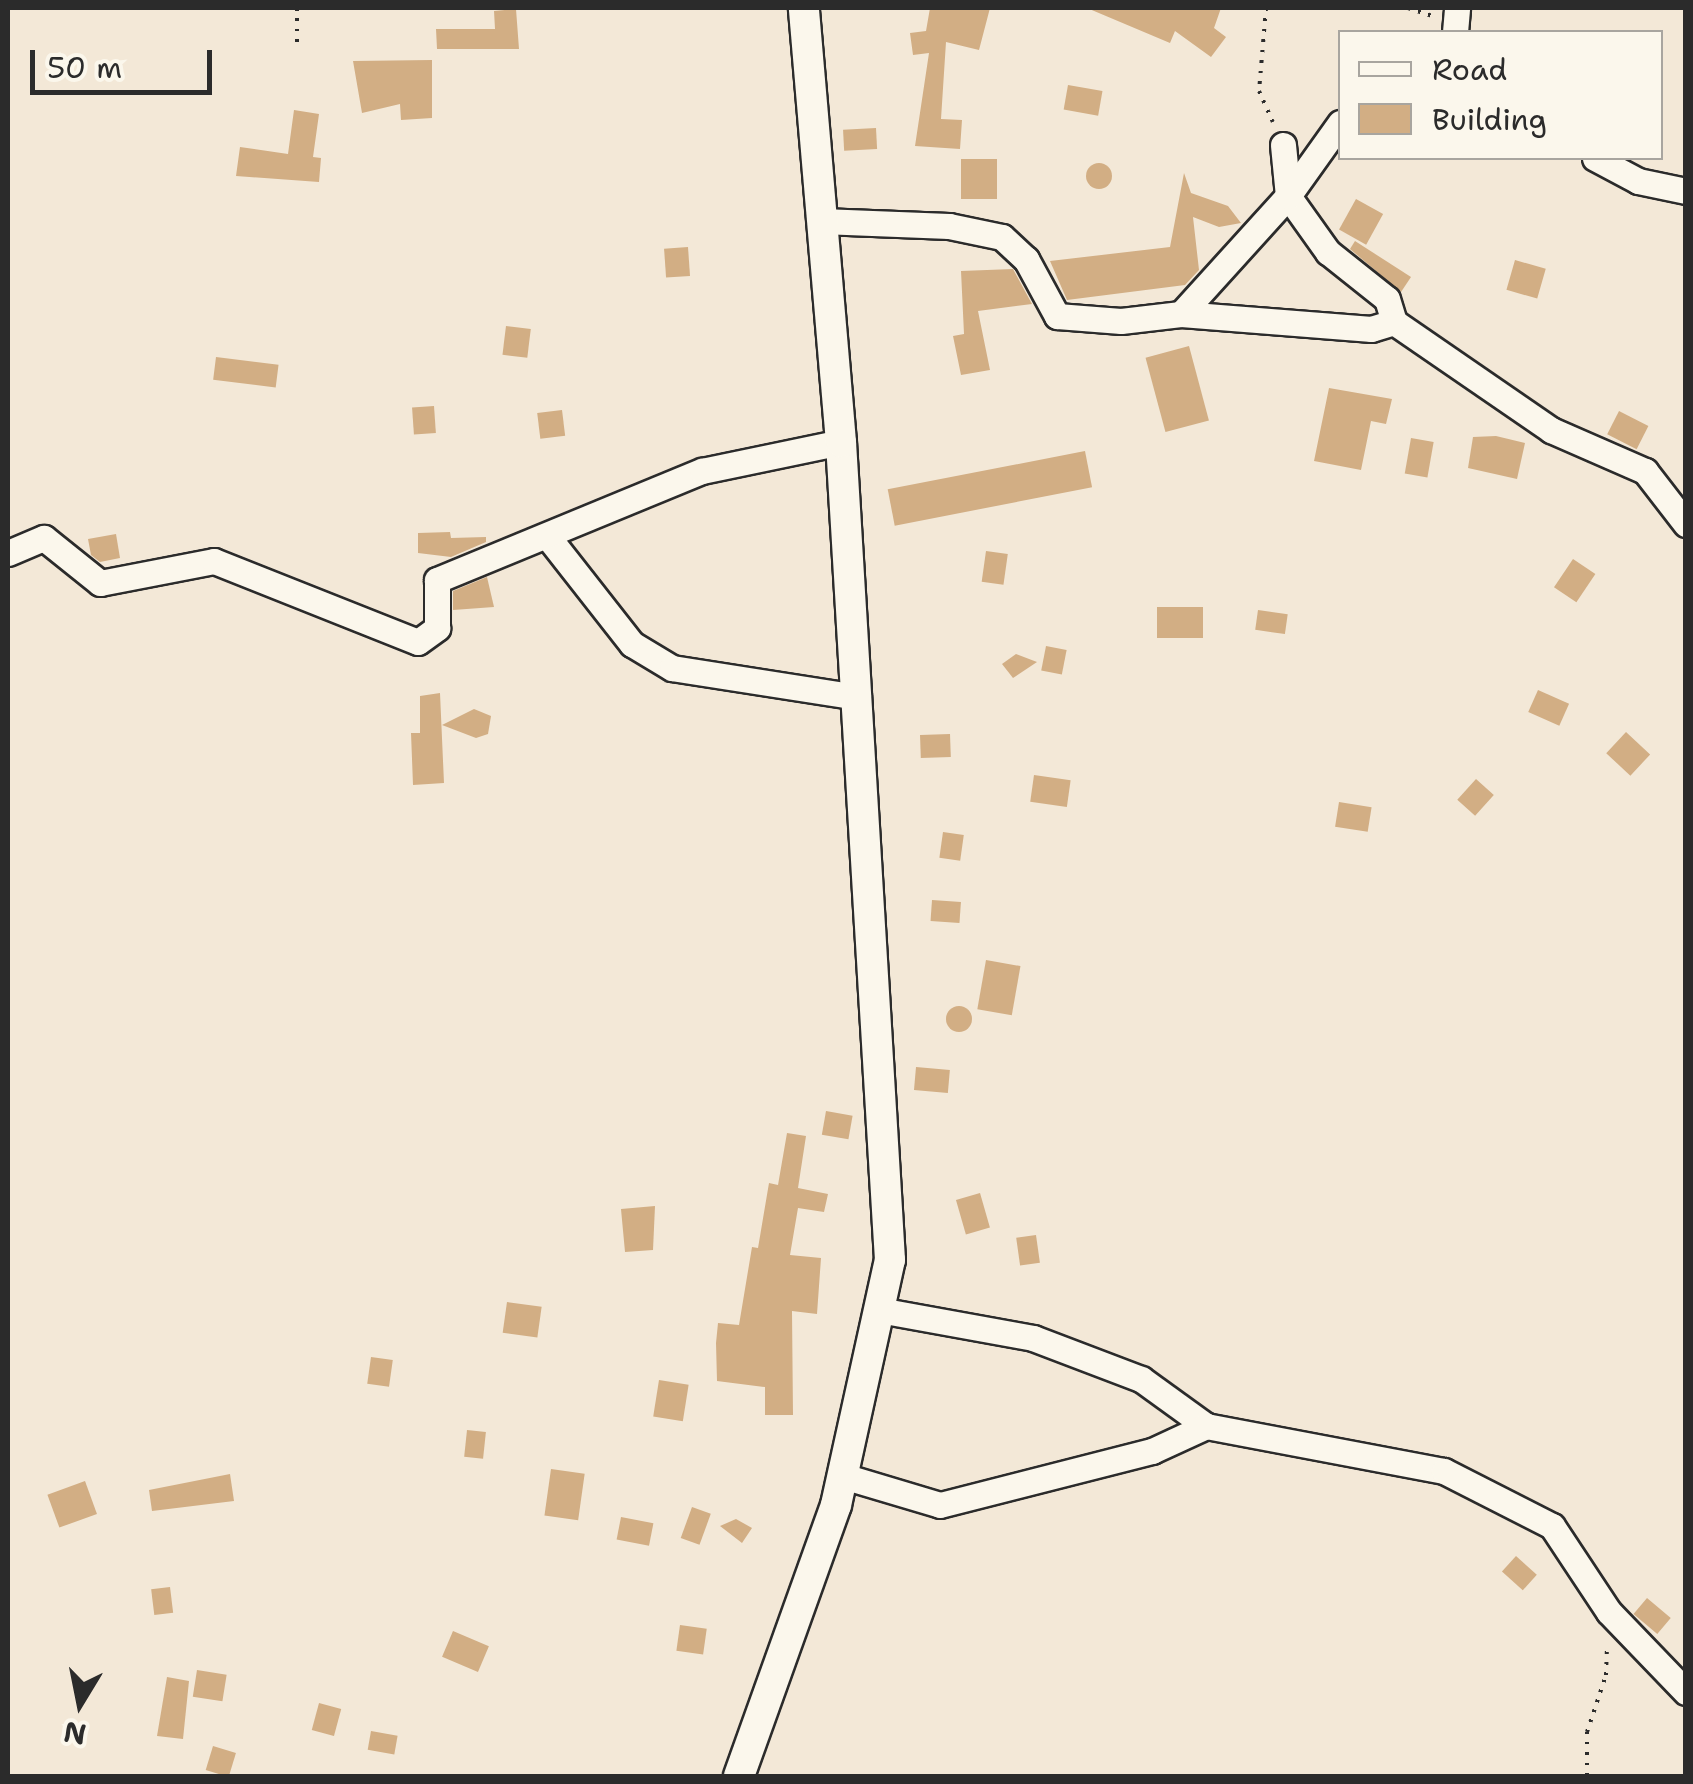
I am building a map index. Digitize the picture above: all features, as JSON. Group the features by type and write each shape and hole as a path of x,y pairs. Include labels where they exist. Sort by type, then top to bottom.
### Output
{"main road":[{"path":"739,1776 843,1476 890,1260 841,442 804,8"}],"street":[{"path":"1181,314 1288,196 1338,125"},
{"path":"1283,145 1288,196 1328,252 1387,299 1394,322 1551,430 1645,471 1686,524"},
{"path":"1599,160 1638,181 1686,191"},
{"path":"822,222 949,226 1002,237 1026,259 1057,316 1122,321 1181,314 1371,328 1394,322"},
{"path":"8,553 44,538 100,583 214,562 418,642 437,628 437,580 702,471 841,442"},
{"path":"548,537 632,644 672,668 858,696"},
{"path":"879,1310 1032,1338 1141,1379 1206,1426 1444,1472 1552,1526 1608,1612 1686,1692"},
{"path":"843,1476 940,1506 1152,1450 1206,1426"}],"path":[{"path":"296,8 297,44"},
{"path":"1266,8 1259,90 1283,145"},
{"path":"1588,1776 1587,1732 1606,1675 1608,1612"}],"building":[{"path":"930,8 990,8 979,50 946,42 941,119 962,120 960,149 915,146 929,53 913,55 910,33 926,31"},
{"path":"1087,8 1221,8 1214,28 1226,37 1211,57 1175,31 1170,43"},
{"path":"516,9 519,49 437,49 436,29 495,29 494,11"},
{"path":"432,60 432,118 401,120 400,104 362,113 353,61"},
{"path":"1068,85 1102,91 1098,116 1064,110"},
{"path":"294,110 319,114 313,157 321,158 319,182 236,176 240,147 288,154"},
{"path":"876,128 877,149 844,151 843,130"},
{"path":"961,159 997,159 997,199 961,199"},
{"path":"1099,163 1108,167 1112,176 1108,185 1099,189 1090,185 1086,176 1090,167"},
{"path":"1184,173 1191,193 1228,206 1241,223 1219,227 1193,217 1199,270 1185,285 1067,300 1050,261 1170,247"},
{"path":"1356,199 1383,214 1366,245 1339,230"},
{"path":"1355,241 1411,277 1401,292 1350,249"},
{"path":"688,247 690,276 666,278 664,249"},
{"path":"1515,260 1546,269 1537,299 1506,290"},
{"path":"1013,269 1032,304 978,311 990,370 961,375 953,336 964,334 961,271"},
{"path":"506,326 531,329 527,358 502,355"},
{"path":"1189,346 1209,420 1165,432 1146,358"},
{"path":"216,357 279,365 276,388 213,380"},
{"path":"1329,388 1392,399 1386,424 1371,421 1361,470 1314,461"},
{"path":"434,406 436,433 414,434 412,408"},
{"path":"562,410 565,436 540,439 537,413"},
{"path":"1619,411 1648,426 1637,449 1607,434"},
{"path":"1496,436 1525,443 1517,479 1468,468 1473,437"},
{"path":"1411,438 1434,442 1427,477 1405,473"},
{"path":"1085,451 1092,487 895,526 888,489"},
{"path":"450,532 451,538 486,537 486,542 451,557 418,553 418,533"},
{"path":"116,534 120,558 100,562 91,555 88,539"},
{"path":"986,551 1008,554 1003,585 982,582"},
{"path":"1573,559 1595,574 1576,602 1554,587"},
{"path":"487,577 494,607 453,610 453,591"},
{"path":"1157,607 1203,607 1203,638 1157,638"},
{"path":"1258,610 1288,614 1285,634 1255,630"},
{"path":"1046,646 1067,650 1062,675 1041,671"},
{"path":"1016,654 1037,662 1013,678 1002,664"},
{"path":"1538,690 1569,704 1559,726 1528,712"},
{"path":"440,693 444,783 413,785 411,733 420,733 420,696"},
{"path":"474,709 491,716 488,734 476,738 442,725"},
{"path":"1626,732 1650,755 1630,776 1606,753"},
{"path":"950,734 951,757 921,758 920,735"},
{"path":"1034,775 1071,780 1067,807 1030,802"},
{"path":"1476,779 1494,795 1475,816 1457,800"},
{"path":"1339,802 1372,807 1368,832 1335,827"},
{"path":"943,832 964,835 960,861 939,858"},
{"path":"932,900 961,902 959,923 931,921"},
{"path":"986,960 1020,966 1012,1015 977,1009"},
{"path":"959,1006 968,1010 972,1019 968,1028 959,1032 950,1028 946,1019 950,1010"},
{"path":"916,1067 950,1070 948,1093 914,1090"},
{"path":"826,1111 853,1116 848,1139 822,1135"},
{"path":"787,1133 806,1136 798,1188 828,1194 824,1212 798,1208 790,1255 821,1258 817,1314 792,1311 793,1415 765,1415 765,1387 717,1381 716,1343 718,1323 739,1325 752,1247 758,1248 769,1183 778,1185"},
{"path":"980,1193 990,1228 966,1234 956,1200"},
{"path":"655,1206 653,1250 625,1252 621,1209"},
{"path":"1036,1235 1040,1263 1020,1266 1016,1238"},
{"path":"507,1302 542,1307 537,1338 503,1333"},
{"path":"371,1357 393,1360 389,1387 367,1384"},
{"path":"659,1380 689,1385 683,1421 653,1417"},
{"path":"467,1430 486,1432 483,1459 464,1457"},
{"path":"551,1469 585,1474 578,1520 544,1516"},
{"path":"230,1474 234,1501 152,1511 149,1490"},
{"path":"85,1481 97,1514 59,1528 47,1495"},
{"path":"692,1507 711,1514 700,1545 681,1538"},
{"path":"621,1517 653,1523 649,1546 617,1540"},
{"path":"736,1519 752,1528 742,1543 720,1526"},
{"path":"1516,1556 1537,1575 1523,1590 1502,1572"},
{"path":"170,1587 173,1613 154,1615 151,1589"},
{"path":"1647,1598 1671,1618 1657,1634 1634,1614"},
{"path":"680,1625 707,1629 703,1655 676,1651"},
{"path":"453,1631 489,1646 478,1672 442,1657"},
{"path":"197,1670 227,1675 222,1701 193,1697"},
{"path":"167,1677 189,1681 183,1739 157,1736"},
{"path":"319,1703 341,1709 334,1736 312,1730"},
{"path":"371,1731 398,1736 394,1754 368,1750"},
{"path":"213,1746 236,1753 229,1776 206,1770"}]}
